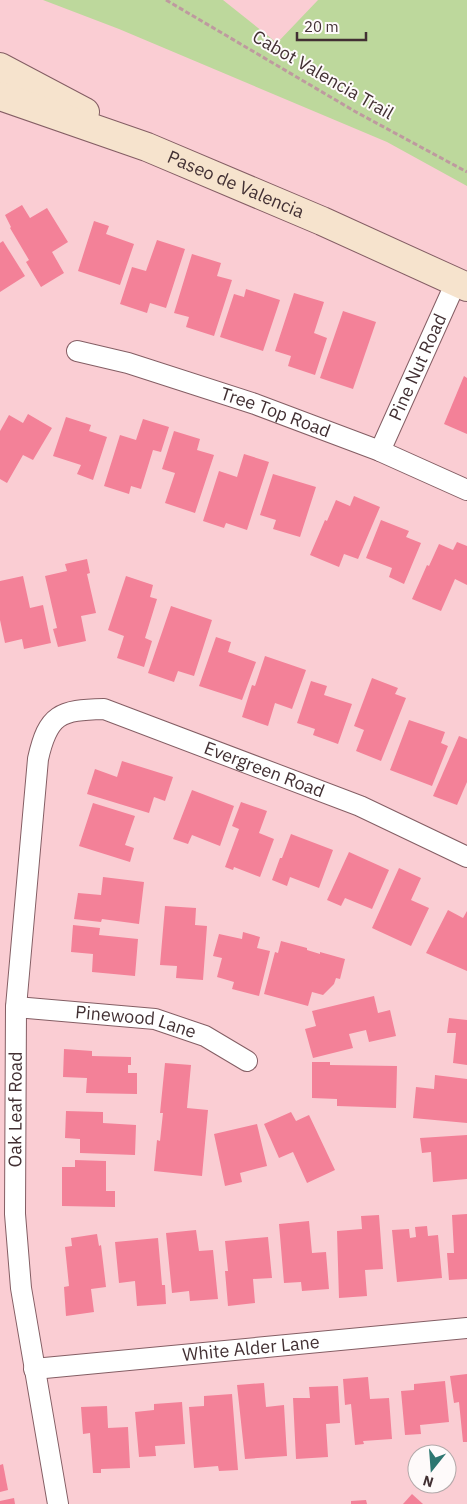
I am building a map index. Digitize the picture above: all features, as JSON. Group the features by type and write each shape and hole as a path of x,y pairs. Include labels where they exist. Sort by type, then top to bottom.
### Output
{"main road":[{"path":"0,67 147,147"},
{"name":"Paseo de Valencia","path":"0,96 147,147 322,221 461,285"}],"street":[{"name":"Pine Nut Road","path":"380,451 461,285"},
{"name":"Tree Top Road","path":"77,351 128,363 255,404 380,451 467,490"},
{"name":"Evergreen Road","path":"56,718 77,710 104,709 360,806 467,857"},
{"name":"Oak Leaf Road","path":"56,718 42,738 38,760 16,1007 15,1214 22,1288 34,1369 58,1504"},
{"name":"Pinewood Lane","path":"16,1007 154,1019 205,1036 247,1062"},
{"name":"White Alder Lane","path":"34,1369 467,1328"}],"path":[{"name":"Cabot Valencia Trail","path":"166,0 356,112 467,172"}],"green space":[{"path":"43,0 223,0 277,43 318,0 467,0 467,186 387,142 119,29"}],"building":[{"path":"22,205 30,218 47,208 68,242 52,252 64,273 41,287 26,262 29,260 10,228 5,215"},
{"path":"94,221 109,226 106,234 134,244 120,285 78,271"},
{"path":"157,240 185,249 166,308 150,303 147,313 120,304 132,267 146,271"},
{"path":"3,241 25,276 0,292 0,243"},
{"path":"192,254 221,263 217,276 232,280 214,336 186,327 189,317 174,313"},
{"path":"246,289 280,300 263,351 220,337 234,294 244,297"},
{"path":"294,293 324,302 314,333 327,338 315,375 288,366 291,356 275,351"},
{"path":"343,311 376,322 353,389 320,378"},
{"path":"464,376 467,378 467,434 444,424"},
{"path":"28,414 52,428 33,460 23,455 7,483 0,479 0,431 9,415 23,423"},
{"path":"66,417 91,425 89,431 107,437 93,480 77,474 81,465 53,456"},
{"path":"143,419 169,427 161,452 153,450 141,489 131,486 129,494 104,486 120,435 136,440"},
{"path":"174,431 200,439 197,450 214,455 195,513 165,503 175,473 162,469"},
{"path":"244,454 269,462 247,530 226,523 224,528 203,521 219,471 237,477"},
{"path":"273,474 316,487 300,537 273,529 276,520 260,515"},
{"path":"354,496 380,507 358,559 344,554 339,567 310,555 336,500 350,506"},
{"path":"381,520 409,531 406,537 421,543 404,584 389,577 392,568 366,558"},
{"path":"457,542 467,546 467,585 455,579 441,611 412,599 427,565 429,566 439,544 453,550"},
{"path":"87,559 90,573 87,574 96,613 81,616 86,641 58,647 53,629 57,628 45,576 67,571 65,564"},
{"path":"23,576 30,608 43,605 51,643 24,649 22,639 5,643 0,620 0,581"},
{"path":"126,576 153,585 150,597 157,599 145,638 152,641 144,667 117,658 124,636 108,630"},
{"path":"171,606 212,620 194,676 178,671 174,682 148,673"},
{"path":"216,637 231,642 228,652 256,662 242,700 199,686"},
{"path":"265,656 306,670 292,709 275,703 268,726 242,717 252,685 255,686"},
{"path":"372,678 398,688 395,694 406,698 381,761 356,751 364,730 354,726"},
{"path":"311,681 327,686 324,695 352,704 338,744 313,735 315,729 297,723"},
{"path":"409,720 445,732 441,743 448,746 432,786 390,770"},
{"path":"459,736 467,739 467,782 457,805 433,796"},
{"path":"122,761 173,777 165,801 154,797 149,813 87,794 95,769 117,777"},
{"path":"192,790 234,806 220,846 192,835 188,844 173,839"},
{"path":"241,802 267,811 259,833 274,839 260,877 234,867 233,870 225,867 239,829 232,826"},
{"path":"93,803 135,816 125,845 134,848 130,862 79,846"},
{"path":"291,834 333,850 319,888 290,877 287,886 272,880"},
{"path":"349,852 389,870 372,909 345,898 341,906 327,900"},
{"path":"399,868 421,878 411,900 429,908 411,946 372,928"},
{"path":"103,877 144,882 139,924 102,919 101,922 74,919 78,893 101,895"},
{"path":"165,906 196,908 195,925 207,926 203,980 176,978 177,966 160,965"},
{"path":"448,910 463,918 467,911 467,971 426,953"},
{"path":"73,925 100,928 99,935 138,939 135,976 92,972 93,954 71,952"},
{"path":"243,932 260,937 257,948 270,951 259,996 232,989 234,982 217,977 222,958 213,956 219,934 242,939"},
{"path":"281,941 307,948 307,950 320,954 320,952 345,959 340,979 336,978 334,984 323,995 312,992 308,1006 264,994 275,952 278,953"},
{"path":"374,996 378,1013 390,1010 396,1036 369,1042 366,1030 349,1034 353,1048 313,1058 305,1029 316,1026 312,1011"},
{"path":"449,1018 467,1020 467,1065 453,1063 456,1033 447,1033"},
{"path":"64,1049 92,1051 92,1056 131,1057 128,1073 137,1073 137,1094 86,1093 87,1078 63,1077"},
{"path":"312,1062 330,1062 330,1065 397,1066 396,1108 337,1106 337,1099 312,1098"},
{"path":"165,1063 191,1065 187,1108 208,1110 202,1176 154,1171 157,1140 160,1141 163,1113 160,1113"},
{"path":"435,1075 467,1079 467,1123 413,1118 416,1087 434,1089"},
{"path":"66,1111 103,1112 103,1123 136,1125 135,1155 80,1153 80,1139 65,1138"},
{"path":"291,1112 296,1121 309,1115 335,1170 307,1183 293,1152 279,1158 264,1124"},
{"path":"257,1124 267,1166 240,1173 242,1182 225,1186 214,1134"},
{"path":"467,1135 467,1179 433,1182 431,1152 422,1153 420,1138"},
{"path":"75,1160 106,1161 106,1191 115,1191 115,1207 62,1206 62,1167 75,1167"},
{"path":"467,1214 467,1279 449,1280 447,1253 454,1253 452,1215"},
{"path":"379,1215 383,1269 365,1270 367,1296 339,1298 337,1231 362,1229 361,1216"},
{"path":"309,1221 312,1253 326,1252 329,1289 302,1291 301,1282 284,1283 279,1224"},
{"path":"427,1226 428,1236 438,1235 442,1278 397,1282 392,1230 409,1229 410,1238 416,1237 415,1227"},
{"path":"196,1230 199,1251 213,1250 218,1299 190,1301 189,1291 172,1293 166,1233"},
{"path":"97,1234 99,1246 101,1245 106,1287 91,1289 94,1312 66,1316 64,1287 69,1286 65,1247 72,1246 71,1238"},
{"path":"268,1237 272,1278 253,1279 255,1303 228,1306 225,1271 228,1271 225,1241"},
{"path":"158,1238 162,1285 165,1285 166,1304 137,1306 135,1281 119,1283 115,1242"},
{"path":"467,1374 467,1442 463,1442 459,1402 454,1403 450,1376"},
{"path":"368,1377 370,1399 389,1398 392,1439 363,1441 364,1444 355,1445 351,1404 345,1405 343,1379"},
{"path":"445,1381 449,1422 420,1425 421,1434 405,1435 401,1391 414,1390 414,1384"},
{"path":"264,1383 266,1407 284,1405 287,1456 245,1459 237,1385"},
{"path":"338,1386 340,1423 326,1424 328,1457 296,1459 293,1398 310,1398 309,1387"},
{"path":"232,1394 238,1470 219,1471 218,1466 194,1468 189,1407 204,1406 204,1396"},
{"path":"182,1402 185,1444 155,1446 156,1456 139,1457 135,1412 154,1410 154,1404"},
{"path":"107,1406 108,1428 128,1427 130,1468 101,1469 101,1473 93,1473 90,1433 83,1434 81,1407"},
{"path":"3,1464 8,1490 0,1492 0,1465"},
{"path":"412,1494 423,1504 403,1504"},
{"path":"14,1498 15,1504 0,1504 0,1501"},
{"path":"366,1500 367,1504 351,1504 351,1501"}]}
